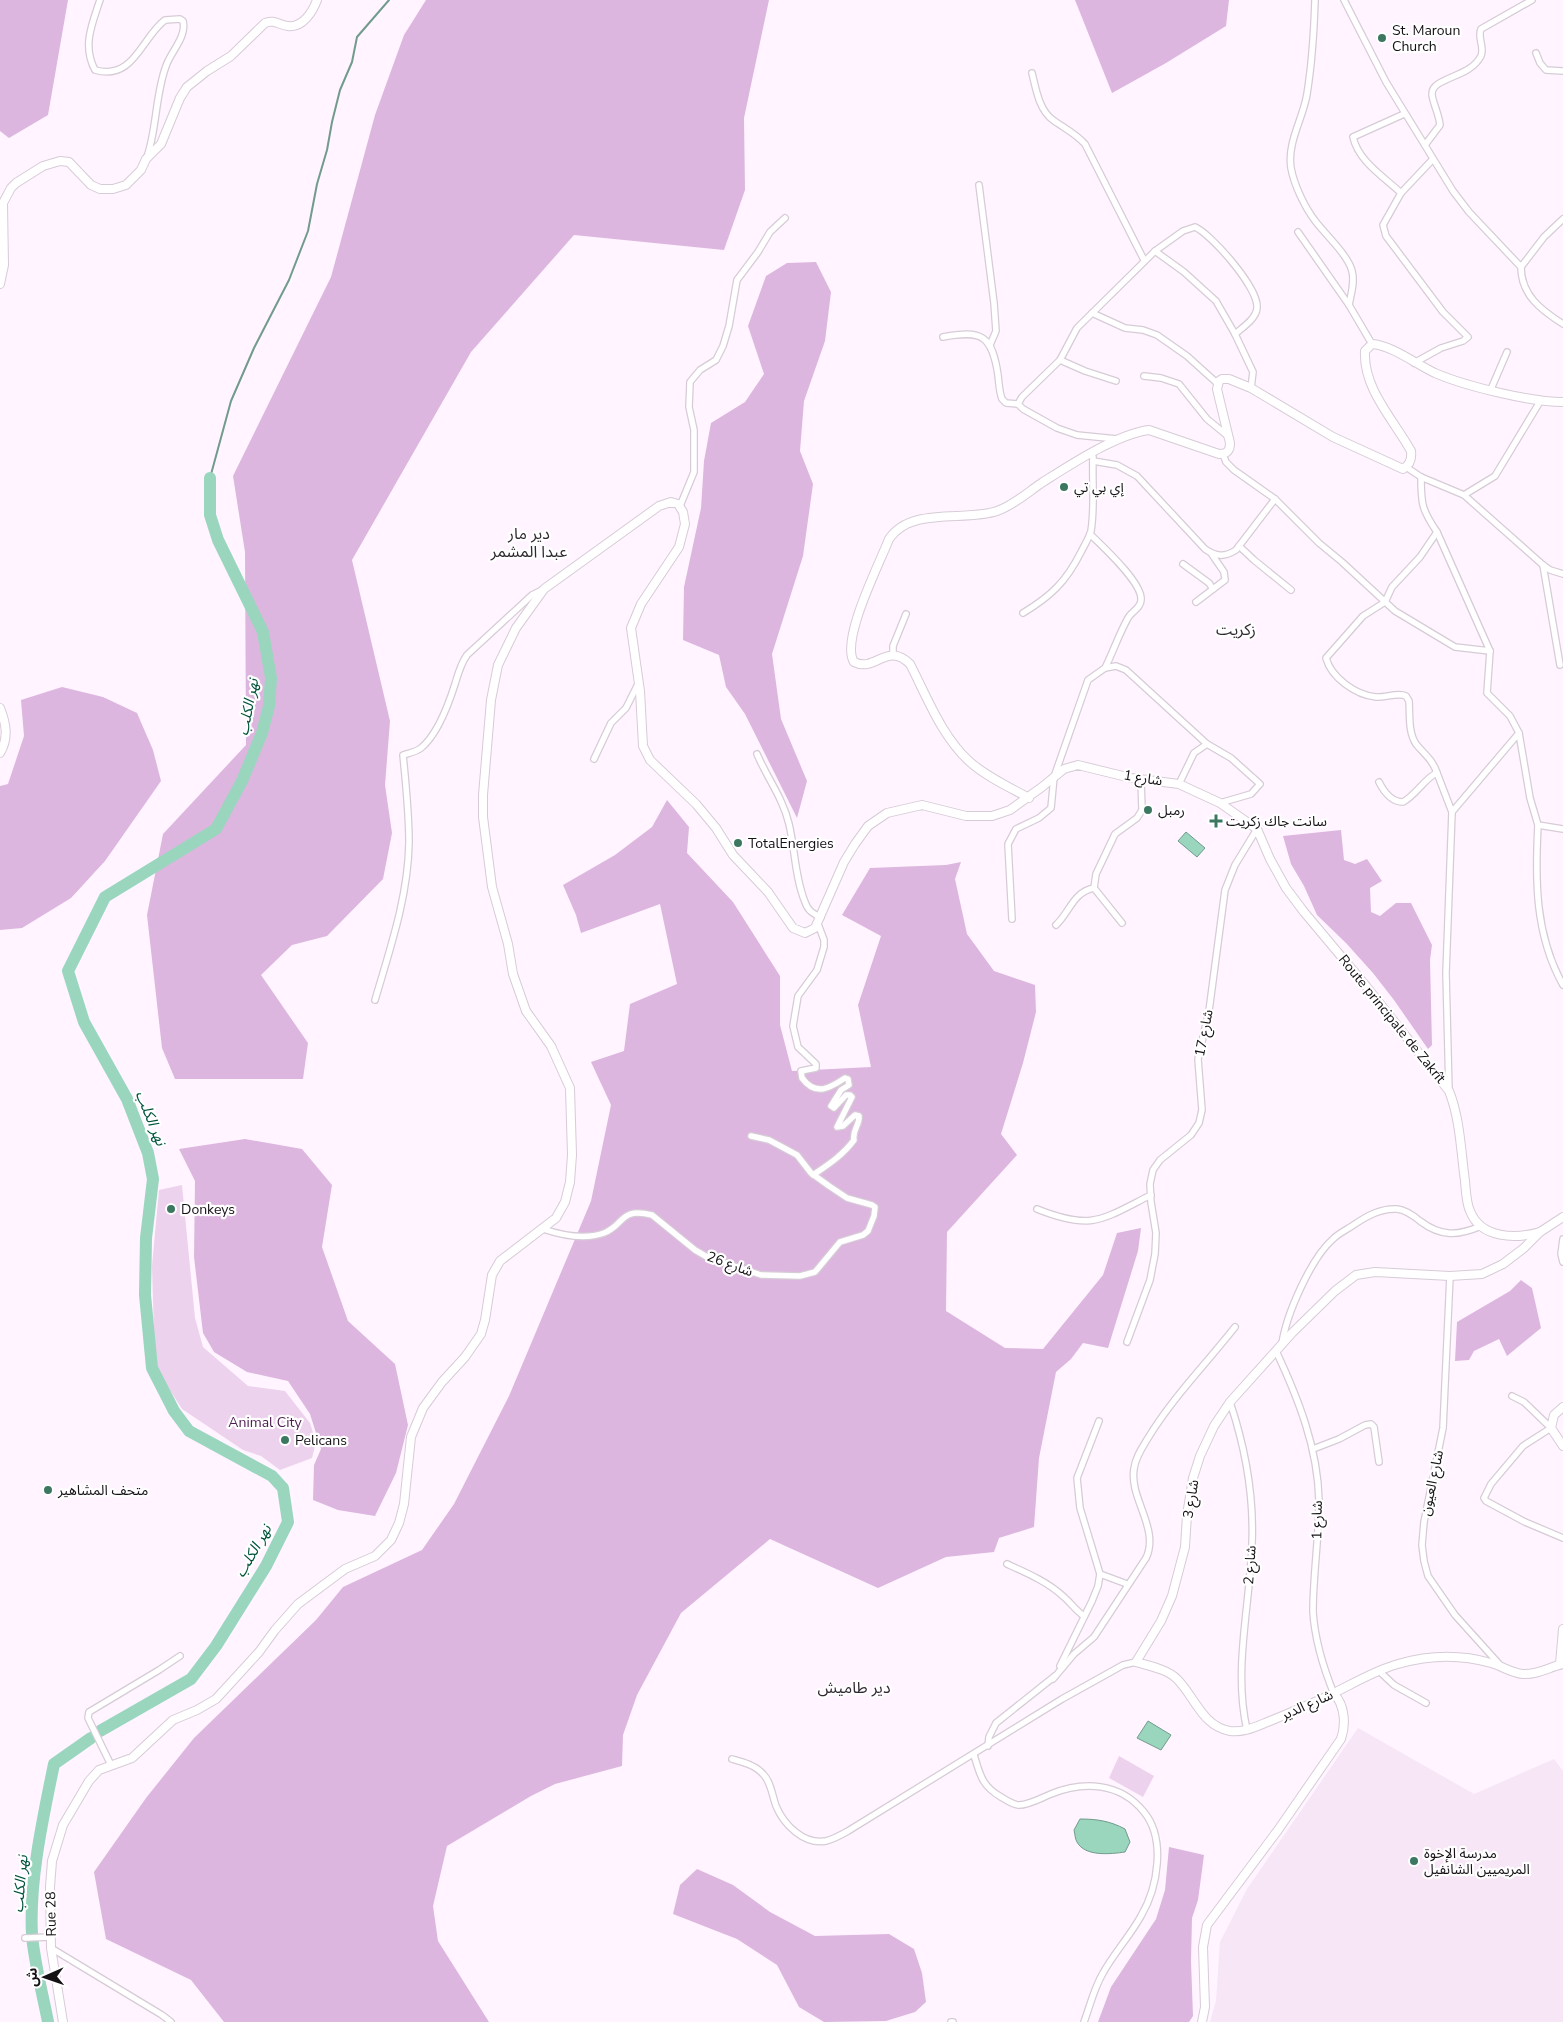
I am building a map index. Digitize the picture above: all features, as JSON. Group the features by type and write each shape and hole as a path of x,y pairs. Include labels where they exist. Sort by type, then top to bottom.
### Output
{"street":[{"path":"0,284 4,265 3,203 16,183 43,166 60,161 68,162 91,185 100,189 113,189 126,185 141,170 154,137 155,116 163,75 169,57 183,34 183,20 166,20 161,23 134,58 119,70 106,73 95,70 89,58 89,34 100,0"},
{"path":"146,159 161,144 180,98 187,87 207,70 230,56 265,23 272,21 288,26 301,22 309,16 317,0"},
{"path":"1315,0 1314,49 1306,97 1290,150 1291,168 1294,181 1315,221 1341,252 1352,269 1353,280 1349,304"},
{"path":"1344,0 1404,114 1453,192 1521,267 1524,286 1529,295 1544,312 1563,324"},
{"path":"1425,145 1440,125 1439,114 1432,96 1437,84 1460,75 1477,60 1482,52 1479,36 1481,29 1532,0"},
{"path":"1536,53 1540,63 1546,70 1563,70"},
{"path":"1032,73 1041,103 1047,114 1070,130 1085,144 1144,260"},
{"path":"1401,193 1369,166 1354,143 1353,137 1404,114"},
{"path":"1414,363 1468,337 1443,312 1386,236 1383,225 1401,193 1433,159"},
{"path":"979,185 996,331 990,345"},
{"path":"680,506 694,472 694,430 689,407 690,382 700,370 716,360 728,333 737,280 770,232 785,218"},
{"path":"1521,267 1544,237 1563,219"},
{"path":"1018,404 1022,397 1060,360 1077,328 1144,260 1183,231 1195,227 1201,230 1227,255 1250,285 1257,302 1254,316 1235,334"},
{"path":"1298,232 1349,304 1372,344"},
{"path":"1155,251 1184,272 1216,301 1235,334 1253,372 1251,388"},
{"path":"1092,313 1125,328 1143,330 1157,335 1188,356 1218,384 1219,397 1229,437 1229,450 1223,454"},
{"path":"943,337 971,334 984,338 990,345 995,360 1002,398 1006,403 1018,404 1023,409 1077,435 1117,439"},
{"path":"1372,344 1384,346 1414,363 1448,378 1541,400 1563,402"},
{"path":"1372,344 1365,351 1364,357 1379,401 1411,451 1412,458 1406,468"},
{"path":"1491,389 1507,352"},
{"path":"1060,360 1085,371 1116,380"},
{"path":"1144,376 1161,378 1178,384 1207,419 1229,437"},
{"path":"1218,384 1222,379 1229,379 1251,388 1333,437 1398,468 1406,468 1421,477 1464,495 1543,565 1550,570 1563,574"},
{"path":"1464,495 1495,476 1541,400"},
{"path":"375,1000 391,944 406,878 409,844 408,800 403,755 422,747 432,733 448,702 462,662 472,649 532,595 544,589 659,506 671,502 680,506 685,524 679,547 641,604 631,628 643,746 650,760 696,804 716,828 733,855 764,888 793,928 805,933 819,920 844,862 868,826 877,819 887,813 922,806 966,816 992,816 1010,810 1029,798 981,770 963,755 944,730 910,664 902,658 892,655 865,665 858,665 851,658 850,642 872,578 893,532 925,518 969,515 1001,510 1043,482 1093,457 1117,439 1149,430 1223,454"},
{"path":"1223,454 1226,462 1234,470 1275,498 1319,543 1385,602 1412,622 1455,647 1490,651"},
{"path":"1024,613 1043,601 1063,583 1072,571 1090,534 1093,511 1093,457"},
{"path":"1093,457 1117,465 1137,476 1211,553 1224,572 1225,580 1196,602"},
{"path":"1421,477 1421,495 1425,514 1437,532 1490,651 1486,694 1510,716 1518,733 1528,789 1538,825 1536,887 1538,915 1551,960 1563,985"},
{"path":"1211,553 1222,556 1228,555 1240,546 1275,498"},
{"path":"1437,532 1420,557 1396,582 1385,602 1372,609 1352,627 1326,658 1328,667 1349,687 1374,697 1401,694 1406,696 1409,701 1412,736 1434,764 1452,812 1446,973 1450,1090"},
{"path":"1090,534 1126,571 1142,600 1140,605 1127,618 1105,668"},
{"path":"1240,546 1291,590"},
{"path":"1183,564 1209,583 1213,589"},
{"path":"1543,565 1560,665"},
{"path":"180,1656 89,1712 88,1718 111,1765 132,1758 173,1720 216,1699 259,1652 274,1630 298,1604 345,1569 375,1556 391,1540 400,1523 404,1504 411,1437 423,1408 465,1357 481,1334 492,1275 500,1260 543,1229 562,1210 570,1182 572,1155 570,1088 551,1046 526,1011 513,974 508,944 492,887 483,816 491,700 498,665 516,628 544,589"},
{"path":"892,655 906,614"},
{"path":"1012,919 1008,844 1016,829 1039,818 1051,808 1054,777 1088,680 1105,668 1116,666 1126,670 1207,744 1231,758 1260,784 1251,794 1220,803"},
{"path":"594,759 611,723 626,708 638,684"},
{"path":"0,708 6,729 4,746 0,753"},
{"path":"1452,812 1518,733"},
{"path":"1179,784 1194,753 1207,744"},
{"path":"757,754 763,769 777,791 789,824 800,890 805,904 819,920 824,940 824,947 817,970 798,996 794,1026 798,1048 816,1064 816,1068 801,1071 802,1078 814,1088 822,1089 826,1089 845,1078 848,1079 849,1085 841,1090 831,1106 834,1108 846,1095 850,1095 852,1097 838,1127 843,1126 855,1115 859,1116 860,1119 853,1134 854,1140 847,1150 839,1158 813,1175"},
{"name":"شارع 1","path":"1029,798 1064,769 1078,765 1141,779 1179,784 1220,803 1257,829"},
{"path":"1379,782 1386,794 1398,802 1403,802 1434,773 1437,773"},
{"path":"1122,923 1094,888 1096,874 1115,834 1137,818 1142,810 1141,779"},
{"path":"1538,825 1563,828"},
{"name":"Route principale de Zakrît","path":"1257,829 1270,859 1286,888 1450,1090 1459,1134 1468,1203 1475,1220 1481,1226"},
{"name":"شارع 17","path":"1127,1342 1150,1280 1155,1254 1156,1233 1150,1184 1153,1170 1160,1160 1191,1135 1199,1123 1202,1110 1198,1059 1208,1011 1225,890 1235,865 1257,829"},
{"path":"1056,925 1065,917 1071,902 1087,889 1094,888"},
{"name":"شارع 26","path":"543,1229 583,1237 609,1230 626,1216 635,1213 652,1215 695,1250 724,1263 761,1275 808,1275 815,1272 840,1242 864,1235 868,1231 872,1224 875,1210 870,1203 848,1198 813,1175 797,1155 769,1140 751,1136"},
{"path":"1037,1209 1058,1217 1092,1222 1106,1218 1151,1195"},
{"path":"1282,1344 1289,1316 1314,1262 1333,1238 1363,1218 1382,1210 1398,1209 1412,1215 1428,1227 1444,1233 1463,1234 1481,1226 1499,1234 1511,1237 1525,1237 1540,1232 1563,1217"},
{"name":"شارع 3","path":"1136,1662 1161,1621 1172,1596 1185,1547 1189,1501 1193,1478 1200,1456 1214,1426 1230,1402 1282,1344 1335,1292 1356,1275 1393,1272 1450,1276 1482,1274 1493,1270 1524,1248 1540,1232"},
{"path":"1563,1239 1561,1254 1563,1262"},
{"name":"شارع العيون","path":"1450,1276 1444,1428 1424,1522 1422,1545 1424,1561 1428,1576 1455,1615 1500,1665"},
{"path":"988,1746 988,1737 996,1723 1053,1679 1074,1654 1094,1637 1149,1552 1148,1527 1134,1483 1137,1457 1174,1399 1235,1327"},
{"name":"شارع 1","path":"1276,1351 1286,1373 1313,1449 1319,1499 1312,1612 1314,1631 1334,1694"},
{"path":"1512,1396 1524,1402 1551,1428 1563,1446"},
{"name":"شارع 2","path":"1230,1402 1246,1462 1250,1502 1252,1543 1242,1657 1243,1707 1247,1730"},
{"path":"1563,1407 1554,1414 1551,1428 1523,1446 1491,1484 1484,1498 1486,1501 1525,1522 1563,1538"},
{"path":"1053,1679 1068,1653 1098,1586 1100,1574 1080,1508 1077,1478 1099,1421"},
{"path":"1313,1449 1339,1439 1365,1424 1371,1424 1374,1427 1379,1462"},
{"path":"1007,1564 1037,1577 1064,1597 1076,1611 1084,1616"},
{"path":"1100,1574 1127,1584"},
{"path":"1561,1664 1563,1629"},
{"name":"شارع الدير","path":"1136,1662 1160,1669 1177,1678 1202,1714 1220,1728 1235,1732 1247,1730 1334,1694 1379,1671 1406,1662 1449,1655 1474,1658 1500,1665 1512,1672 1524,1674 1547,1670 1561,1664"},
{"path":"732,1759 748,1764 763,1774 770,1787 776,1806 792,1829 807,1838 821,1841 832,1839 974,1755 1070,1694 1123,1665 1136,1662"},
{"path":"1379,1671 1394,1685 1426,1703"},
{"path":"1202,2022 1205,2007 1203,1947 1207,1925 1278,1830 1341,1739 1344,1728 1344,1716 1340,1703 1334,1694"},
{"path":"974,1755 979,1773 986,1787 1013,1804 1028,1803 1073,1786 1091,1785 1114,1790 1136,1803 1154,1827 1157,1853 1148,1902 1141,1916 1101,1975 1084,2022"},
{"name":"Rue 28","path":"63,2022 50,1937 52,1861 59,1836 89,1781 98,1770 111,1765"},
{"path":"25,1938 50,1937"},
{"path":"51,1948 171,2022"}],"shaded area":[{"path":"0,0 68,0 48,115 9,138 0,131"},
{"path":"426,0 769,0 744,118 745,190 724,250 574,235 471,352 352,560 390,721 385,785 392,833 383,879 327,936 292,945 261,975 308,1043 303,1079 175,1079 162,1048 147,915 163,834 246,745 245,552 233,476 331,277 375,115 404,35"},
{"path":"1075,0 1229,0 1226,26 1112,93"},
{"path":"816,262 831,292 825,341 804,401 800,451 813,484 803,556 772,654 781,719 807,781 797,818 745,714 726,687 719,655 683,640 684,587 701,508 704,461 711,423 745,402 764,374 748,326 766,276 787,263"},
{"path":"62,687 103,697 137,713 153,750 161,781 105,861 71,898 22,928 0,930 0,786 8,784 24,736 21,700"},
{"path":"667,800 689,827 687,853 733,902 780,976 780,1025 792,1071 871,1067 858,1005 881,936 842,915 870,868 946,865 961,862 955,879 967,934 994,971 1035,985 1036,1012 1023,1063 1001,1134 1017,1155 947,1232 946,1311 1005,1348 1043,1349 1103,1275 1117,1233 1141,1228 1138,1251 1108,1348 1083,1343 1071,1359 1056,1372 1039,1458 1034,1527 999,1538 994,1552 946,1557 878,1588 770,1539 681,1613 637,1695 623,1735 622,1766 555,1784 531,1796 447,1846 433,1906 438,1941 489,2022 224,2022 191,1980 106,1939 94,1872 146,1798 194,1738 316,1620 343,1587 422,1550 454,1504 509,1396 591,1201 611,1105 591,1062 624,1051 630,1004 677,984 660,904 581,933 576,915 563,885 615,855 652,827"},
{"path":"1341,830 1344,860 1355,864 1367,859 1382,881 1370,888 1371,912 1380,916 1396,903 1411,903 1432,945 1430,960 1432,1045 1428,1049 1373,973 1317,915 1304,886 1291,864 1283,836"},
{"path":"1186,832 1205,848 1197,857 1178,841"},
{"path":"245,1139 302,1149 332,1185 322,1247 348,1321 395,1364 408,1425 396,1473 375,1516 338,1510 313,1500 314,1465 321,1449 310,1414 288,1381 247,1372 214,1352 203,1333 194,1257 195,1181 179,1149"},
{"path":"1521,1280 1532,1288 1541,1328 1507,1356 1499,1339 1474,1351 1469,1360 1455,1361 1457,1322 1510,1291"},
{"path":"1148,1721 1171,1735 1161,1750 1137,1738"},
{"name":"مدرسة الإخوة المريميين الشانفيل","path":"1358,1728 1474,1794 1554,1759 1563,1771 1563,2022 1210,2022 1216,2001 1220,1942 1247,1889"},
{"path":"1080,1819 1103,1821 1125,1829 1130,1842 1125,1852 1099,1853 1081,1847 1076,1841 1074,1830"},
{"path":"1169,1847 1204,1855 1198,1900 1192,1918 1193,2016 1189,2022 1098,2022 1111,1987 1156,1919 1165,1890"},
{"path":"697,1869 733,1885 770,1912 815,1936 889,1934 914,1949 922,1973 926,2002 915,2012 886,2021 824,2022 799,2007 777,1965 737,1939 673,1914 680,1885"}],"green space":[{"name":"Animal City","path":"182,1185 195,1318 203,1347 248,1386 285,1391 310,1423 316,1442 312,1458 280,1470 261,1456 243,1450 182,1409 155,1367 152,1266 159,1190"},
{"path":"1119,1756 1154,1776 1143,1797 1109,1778"}],"waterway":[{"path":"210,478 231,401 254,348 289,280 308,231 317,184 327,150 340,90 352,62 357,37 389,0"},
{"name":"نهر الكلب","path":"100,1731 191,1679 216,1646 266,1566 288,1522 283,1488 272,1476 189,1431 174,1411 152,1368 145,1295 146,1238 153,1179 148,1153 127,1099 84,1022 68,971 105,897 216,829 242,781 262,733 269,706 271,678 263,632 218,540 210,515 210,478"},
{"name":"نهر الكلب","path":"48,2022 32,1935 33,1893 38,1849 54,1764 91,1738"}],"place":[{"name":"St. Maroun Church","path":"1382,38"},
{"name":"إي بي تي","path":"1064,487"},
{"name":"رمبل","path":"1148,810"},
{"name":"سانت جاك زكريت","path":"1216,821"},
{"name":"TotalEnergies","path":"738,843"},
{"name":"Donkeys","path":"171,1209"},
{"name":"Pelicans","path":"285,1440"},
{"name":"متحف المشاهير","path":"48,1490"},
{"name":"مدرسة الإخوة المريميين الشانفيل","path":"1414,1861"}],"district":[{"name":"دير مار عبدا المشمر","path":"529,543"},
{"name":"زكريت","path":"1236,630"},
{"name":"دير طاميش","path":"854,1688"}]}
